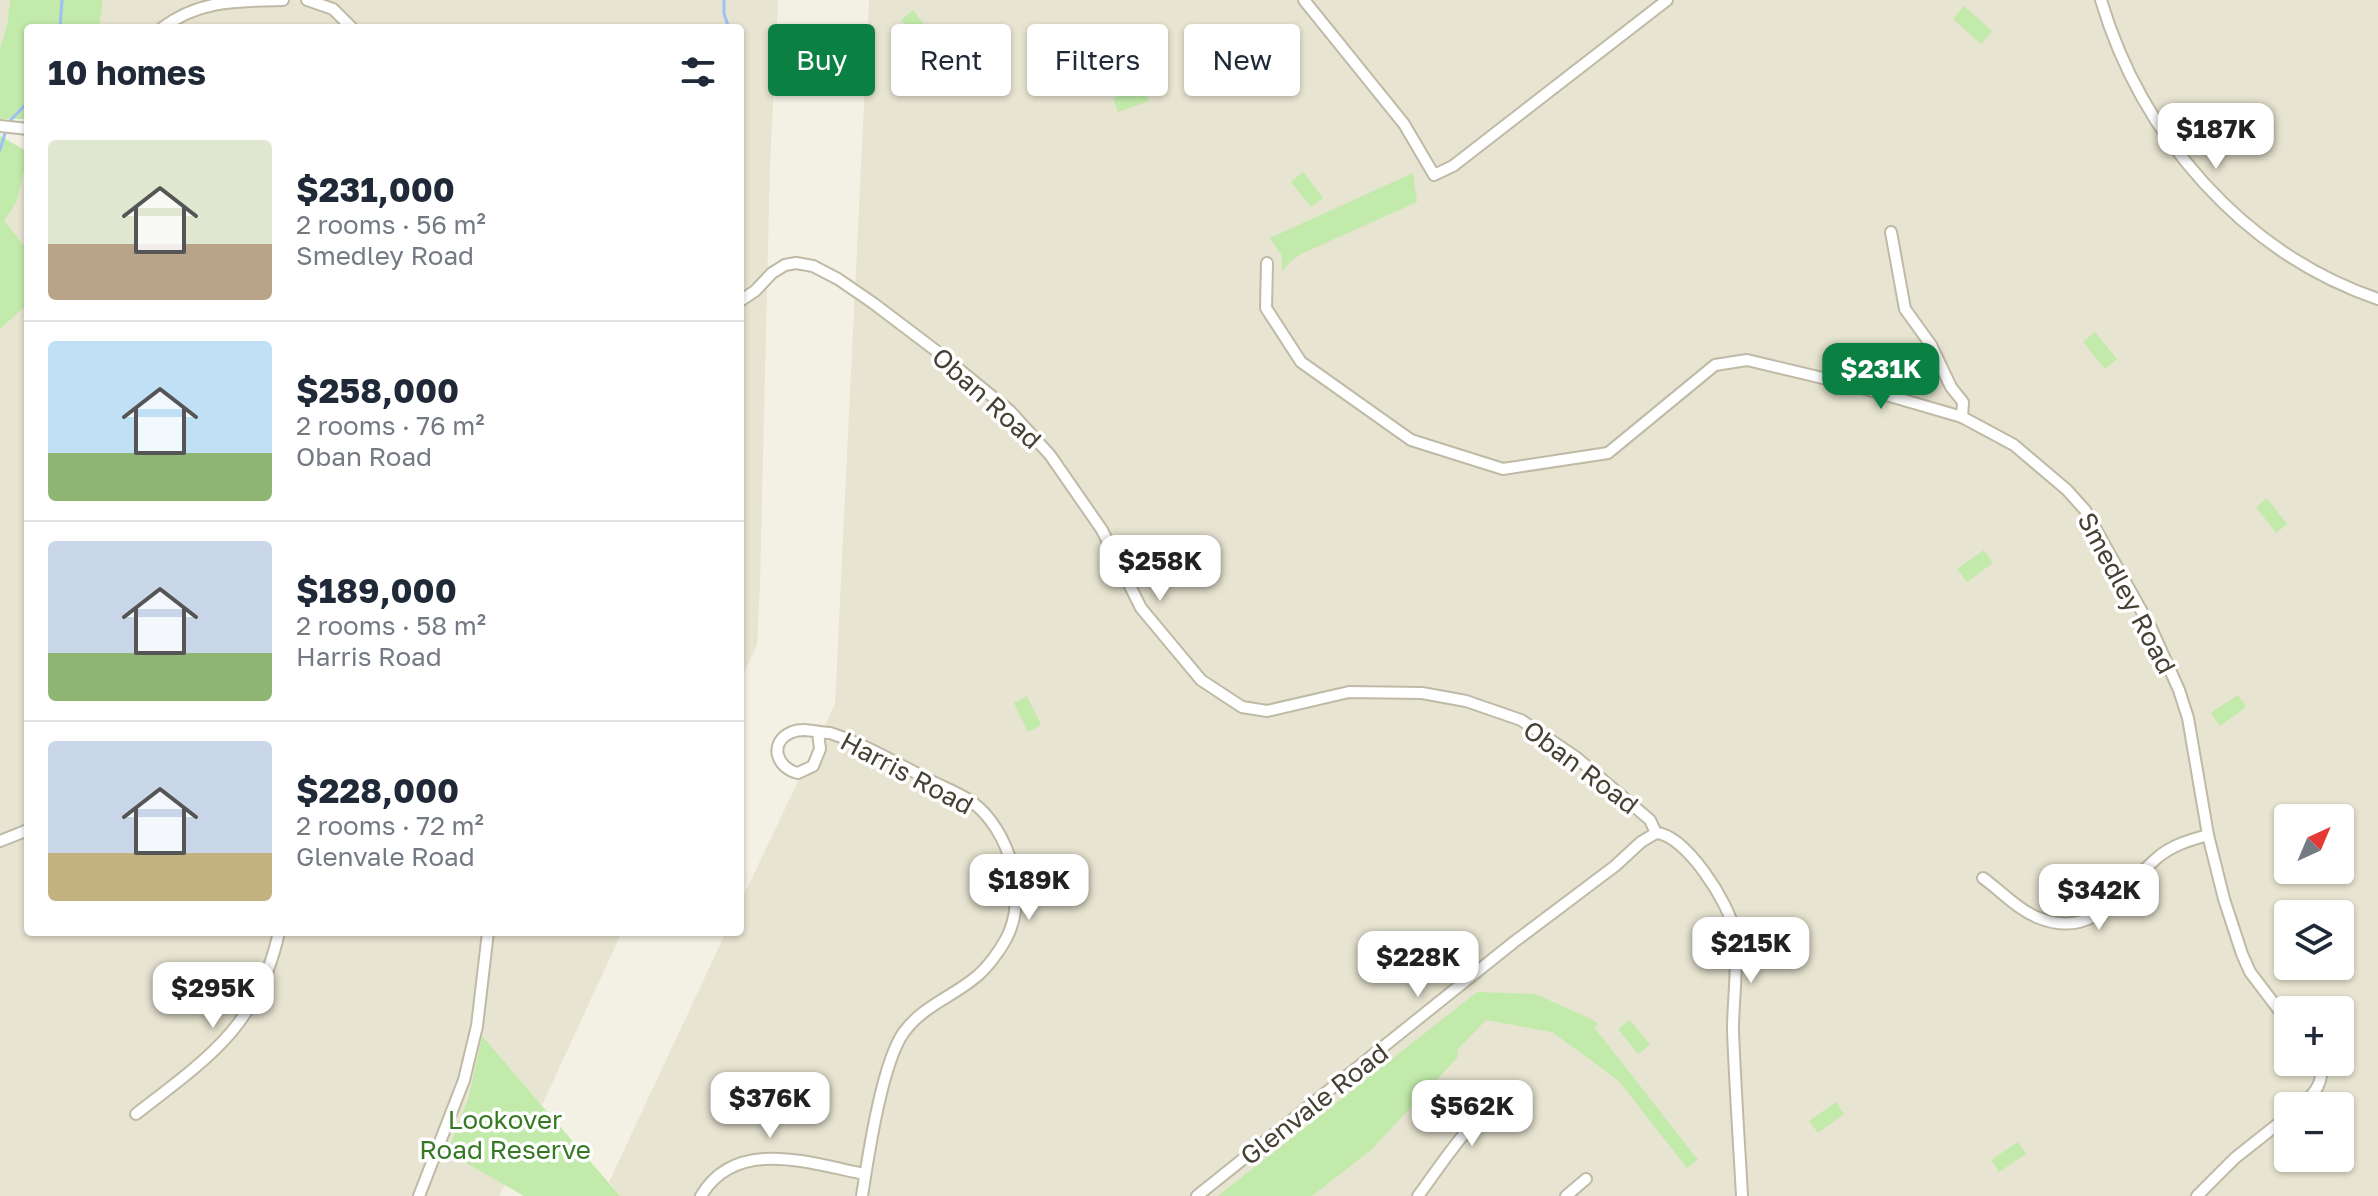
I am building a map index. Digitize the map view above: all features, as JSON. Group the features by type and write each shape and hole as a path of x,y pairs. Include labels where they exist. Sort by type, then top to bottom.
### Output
{"street":[{"path":"167,24 204,3 283,0"},
{"path":"307,0 333,9 348,24"},
{"path":"1304,0 1404,124 1434,175 1453,166 1667,0"},
{"path":"2101,0 2118,51 2136,91 2162,130 2212,192 2245,224 2286,254 2378,299"},
{"path":"0,126 24,129"},
{"path":"1891,232 1905,309 1931,345 1951,387 1963,402 1962,417"},
{"name":"Smedley Road","path":"1267,263 1266,308 1301,362 1411,440 1503,469 1608,453 1715,365 1747,360 1852,385 1962,417 2014,445 2067,490 2092,522 2151,628 2188,718 2208,835 2242,954 2250,972 2274,1004"},
{"name":"Oban Road","path":"744,298 785,265 813,266 873,303 1010,411 1050,455 1102,530 1141,608 1201,680 1242,707 1267,711 1349,692 1422,693 1466,701 1521,720 1577,758 1650,820 1656,833 1667,835 1691,856 1726,907 1734,931 1733,1029 1742,1196"},
{"name":"Harris Road","path":"818,733 820,749 813,766 798,773 784,768 778,759 777,747 784,736 801,729 840,736 972,802 988,818 1004,844 1014,874 1015,908 1007,937 976,977 925,1009 903,1033 890,1059 862,1196"},
{"path":"1,837 24,831"},
{"name":"Glenvale Road","path":"1197,1196 1514,942 1656,833"},
{"path":"1983,878 2036,918 2056,923 2081,921 2111,906 2158,856 2189,840 2208,835"},
{"path":"136,1114 208,1058 238,1026 261,988 278,936"},
{"path":"419,1196 464,1080 477,1026 488,936"},
{"path":"1418,1196 1458,1138 1479,1115 1516,1089"},
{"path":"2197,1196 2244,1150 2274,1127"},
{"path":"701,1196 721,1174 753,1159 783,1158 865,1174"},
{"path":"1566,1196 1586,1179"}],"shaded area":[{"path":"0,0 10,0 0,48"},
{"path":"103,0 778,0 777,24 768,24 768,96 773,96 757,645 744,673 744,24 100,24"},
{"path":"869,0 2378,0 2378,1196 620,1196 609,1182 724,936 744,936 744,895 835,704 864,96 875,96 875,24 868,24"},
{"path":"24,169 24,245 4,221 17,201"},
{"path":"24,308 24,936 620,936 542,1105 481,1037 468,1099 447,1151 505,1185 499,1196 0,1196 0,329"}],"green space":[{"path":"10,0 103,0 100,24 24,24 24,119 0,119 0,48"},
{"path":"1964,6 1992,31 1981,44 1953,19"},
{"path":"913,10 924,24 904,24 901,20"},
{"path":"1147,96 1149,101 1118,112 1113,98"},
{"path":"0,136 24,150 24,170 17,201 4,221 24,245 24,308 0,329"},
{"path":"1303,172 1323,198 1311,207 1291,182"},
{"path":"1413,173 1417,202 1301,254 1282,272 1282,256 1270,238"},
{"path":"2095,332 2117,359 2105,369 2083,342"},
{"path":"2267,498 2287,524 2276,533 2256,507"},
{"path":"1984,550 1993,563 1967,582 1957,569"},
{"path":"2238,695 2246,707 2220,726 2211,713"},
{"path":"1027,696 1041,725 1028,732 1014,703"},
{"path":"1477,992 1535,994 1593,1020 1598,1024 1594,1027 1698,1160 1687,1168 1618,1080 1552,1032 1486,1020 1458,1049 1457,1058 1371,1150 1312,1196 1218,1196"},
{"path":"1630,1020 1650,1045 1638,1054 1618,1029"},
{"name":"Lookover Road Reserve","path":"482,1036 620,1196 524,1196 447,1152 468,1099"},
{"path":"1836,1102 1844,1114 1818,1133 1809,1121"},
{"path":"2018,1142 2026,1154 1999,1172 1991,1160"}],"waterway":[{"path":"60,24 62,0"},
{"path":"724,0 728,24"},
{"path":"8,123 24,106"},
{"path":"0,150 6,130"}]}
